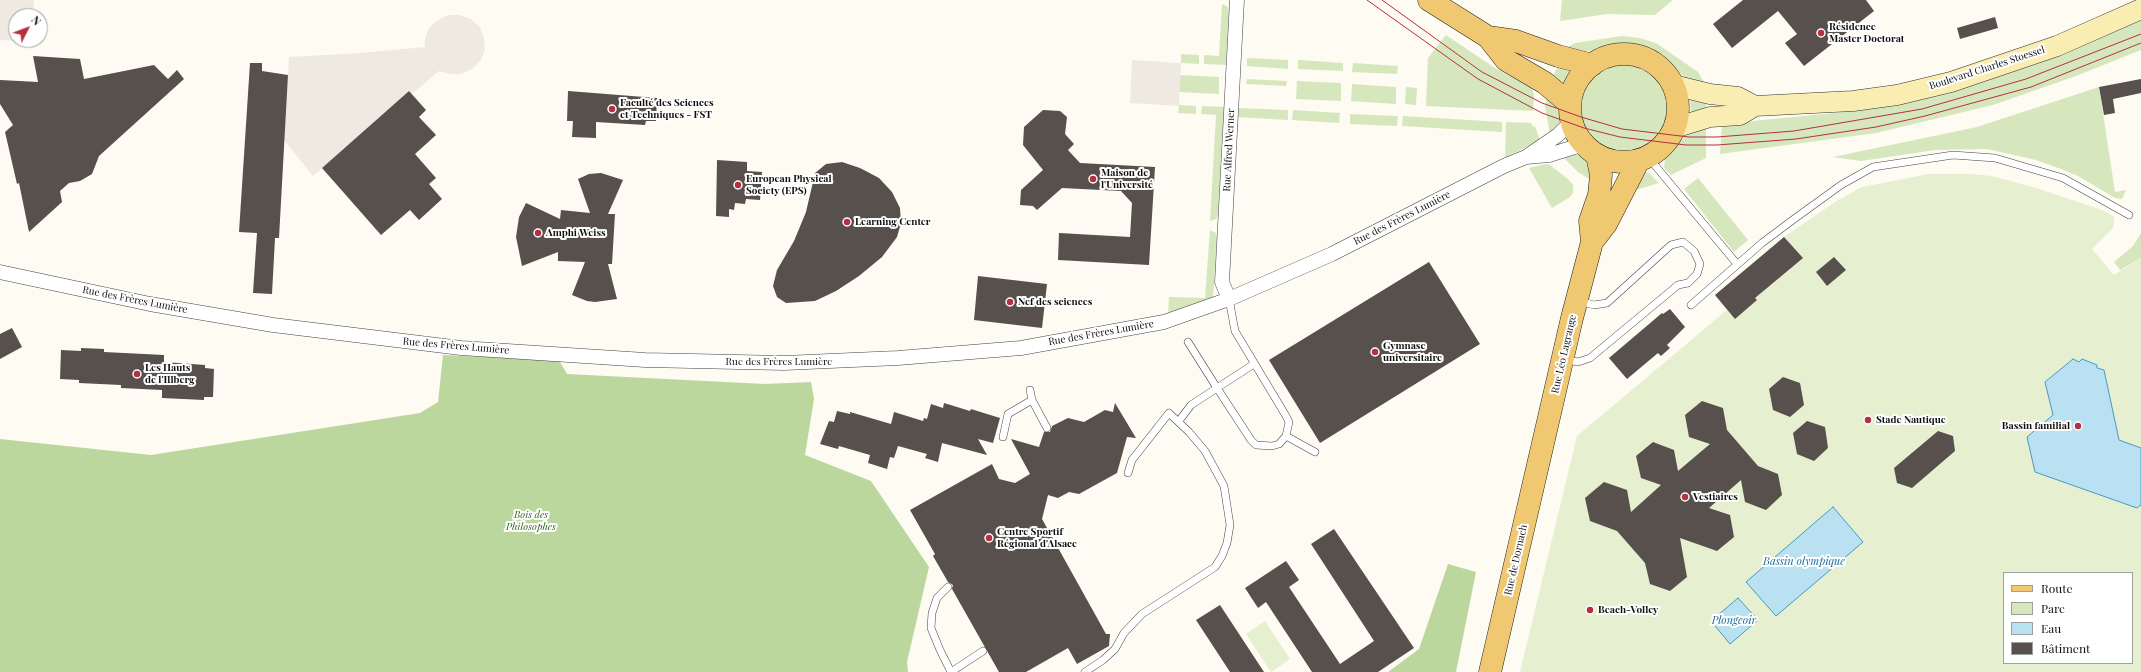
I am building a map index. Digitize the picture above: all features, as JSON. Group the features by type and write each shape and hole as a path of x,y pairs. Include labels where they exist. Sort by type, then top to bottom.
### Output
{"main road":[{"path":"1429,0 1488,37 1506,60 1545,83 1570,113 1591,150 1618,162 1643,158 1664,144 1674,128 1677,110 1673,85 1655,65 1640,57 1623,54 1607,57 1592,65 1576,82 1570,113"},
{"name":"Boulevard Charles Stoessel","path":"1674,128 1710,117 1740,115 1755,106 1853,101 1897,95 1951,82 2057,46 2141,9"},
{"path":"1488,37 1516,41 1558,56 1592,65"},
{"path":"1673,85 1710,94 1738,97 1755,106"},
{"name":"Rue Léo Lagrange","path":"1543,448 1558,363 1590,251 1590,221 1599,195 1601,174 1591,150"},
{"name":"Rue Léo Lagrange","path":"1590,251 1643,158"},
{"name":"Rue de Dornach","path":"1490,672 1543,448"}],"street":[{"name":"Rue Alfred Werner","path":"1228,299 1222,282 1236,0"},
{"name":"Rue des Frères Lumière","path":"0,272 150,304 273,325 390,341 461,348 645,360 784,364 898,358 1021,348 1164,322 1228,299 1332,254 1504,166 1526,157 1558,135 1570,113"},
{"name":"Rue des Frères Lumière","path":"1526,157 1591,150"}],"lane":[{"path":"1691,305 1762,243 1841,185 1873,167 1953,154 1995,158 2063,178 2129,215"},
{"path":"1643,158 1737,264"},
{"path":"1558,363 1578,362 1590,358 1678,285 1688,283 1697,274 1700,264 1694,251 1683,242 1671,245 1607,303 1594,306 1577,300"},
{"path":"1188,342 1251,440 1256,445 1272,446 1279,444 1286,436 1289,422 1235,331 1228,299"},
{"path":"1179,421 1191,405 1254,364"},
{"path":"1030,390 1032,400 1047,428"},
{"path":"1003,437 1008,414 1032,400"},
{"path":"1085,672 1103,660 1115,649 1124,633 1142,614 1207,574 1215,567 1222,556 1230,525 1224,486 1205,451 1179,421 1169,413 1132,460 1128,473"},
{"path":"1286,436 1315,452"},
{"path":"948,587 937,598 932,613 931,628 951,672 983,651"}],"green space":[{"path":"1562,0 1673,0 1655,15 1607,14 1560,21"},
{"path":"1222,4 1228,7 1229,10 1226,65 1204,64 1204,55 1219,56"},
{"path":"2141,18 2141,50 2076,76 1993,105 1876,133 1720,154 1722,124 1844,112 1893,103"},
{"path":"1446,35 1495,68 1532,88 1534,94 1533,111 1426,106 1428,58"},
{"path":"1622,36 1639,38 1656,43 1698,72 1705,84 1687,80 1663,55 1643,46 1629,43 1613,44 1582,53 1566,48 1575,43"},
{"path":"1181,54 1199,55 1199,64 1181,63"},
{"path":"1247,58 1288,60 1288,69 1247,66"},
{"path":"1298,60 1343,63 1343,71 1298,69"},
{"path":"1623,61 1641,64 1656,75 1667,90 1670,108 1667,126 1656,141 1641,152 1623,155 1605,152 1590,141 1579,126 1576,108 1579,90 1590,75 1605,64"},
{"path":"1353,63 1398,66 1397,74 1352,72"},
{"path":"1560,63 1572,67 1562,86 1551,79"},
{"path":"1180,75 1219,77 1219,94 1179,92"},
{"path":"1247,79 1287,81 1286,86 1246,84"},
{"path":"1297,81 1341,83 1341,101 1296,99"},
{"path":"1352,84 1396,87 1396,104 1351,101"},
{"path":"1406,87 1417,88 1416,105 1405,104"},
{"path":"2099,87 2115,192 2126,190 2122,199 2115,198 2078,176 2061,169 2036,160 1987,149 1935,150 1861,161 1833,157 1977,127"},
{"path":"1548,91 1559,107 1561,117 1558,127 1550,134 1545,107"},
{"path":"1690,96 1707,98 1706,111 1691,114"},
{"path":"1179,105 1196,106 1196,114 1178,113"},
{"path":"1202,106 1224,107 1218,215 1216,219 1210,221 1216,115 1201,114"},
{"path":"1239,108 1288,110 1288,120 1238,117"},
{"path":"1293,110 1340,113 1339,123 1292,120"},
{"path":"1350,114 1398,116 1397,126 1350,124"},
{"path":"1403,116 1502,122 1502,132 1402,126"},
{"path":"1506,122 1531,123 1533,127 1535,126 1540,140 1505,158"},
{"path":"1706,125 1706,158 1671,175 1664,168 1665,158 1688,133"},
{"path":"1572,154 1584,157 1589,162 1594,182 1578,172 1563,157"},
{"path":"1545,164 1550,165 1573,185 1573,193 1570,197 1552,208 1529,168"},
{"path":"1643,172 1649,173 1659,183 1629,192"},
{"name":"Stade Nautique","path":"1929,174 1970,174 1992,176 2036,188 2099,209 2114,217 2113,228 2092,249 2114,275 2141,258 2141,672 1520,672 1577,436 1727,310 1715,295 1784,237 1835,202 1862,187"},
{"path":"1698,178 1748,240 1734,252 1684,189"},
{"path":"1210,230 1216,233 1217,237 1213,298 1168,317 1169,297 1205,298"},
{"path":"2141,233 2141,258 2120,270 2114,262 2133,246"},
{"name":"Bois des Philosophes","path":"443,355 559,360 567,374 765,384 811,382 814,399 805,455 871,481 929,567 907,662 908,672 0,672 0,439 151,455 420,413 438,402"},
{"path":"1448,564 1476,572 1456,672 1388,672 1419,649"},
{"path":"1265,621 1290,659 1271,672 1246,634"}],"shaded area":[{"path":"0,0 34,0 34,8 8,8 8,41 0,40"},
{"path":"448,15 460,15 471,19 480,27 484,38 485,50 480,61 472,69 461,74 449,74 439,71 412,94 409,91 313,176 284,140 289,57 360,53 425,47 425,39 429,28 438,20"},
{"path":"1132,60 1181,63 1179,106 1130,103"}],"water":[{"name":"Bassin familial","path":"2073,359 2079,362 2082,359 2097,365 2097,368 2104,370 2119,440 2141,448 2141,505 2137,508 2035,472 2027,437 2053,415 2045,382"},
{"name":"Bassin olympique","path":"1833,507 1863,542 1776,616 1746,582"},
{"name":"Plongeoir","path":"1738,598 1758,620 1730,644 1711,621"}],"building":[{"name":"Résidence Master Doctorat","path":"1743,0 1866,0 1874,11 1804,66 1785,43 1797,34 1778,11 1732,48 1713,24"},
{"path":"1995,17 1998,28 1960,39 1957,28"},
{"path":"33,56 80,59 84,79 154,65 168,79 177,70 184,79 99,156 92,174 80,181 69,183 60,191 62,202 29,232 19,183 17,184 5,132 13,125 0,104 0,80 38,82"},
{"path":"250,63 262,63 262,71 288,75 279,238 275,238 272,294 253,293 257,233 239,232"},
{"path":"2141,79 2141,93 2113,99 2115,113 2104,115 2099,87"},
{"path":"409,91 426,110 419,117 436,135 415,154 436,178 429,184 442,199 419,220 410,210 381,235 322,168"},
{"name":"Faculté des Sciences et Techniques - FST","path":"568,91 657,98 656,121 646,121 645,125 596,122 596,138 572,137 573,121 567,121"},
{"name":"Maison de l'Université","path":"1043,110 1060,111 1067,117 1065,134 1074,144 1068,150 1080,163 1155,167 1149,265 1058,260 1059,233 1130,237 1132,203 1121,191 1062,188 1037,210 1033,206 1020,205 1021,190 1043,170 1023,145 1024,127"},
{"name":"European Physical Society (EPS)","path":"717,160 747,162 747,171 762,172 760,200 746,199 745,204 735,203 734,210 729,209 729,217 716,216"},
{"name":"Learning Center","path":"842,162 860,168 879,178 892,192 900,208 901,223 897,237 882,257 859,276 836,291 815,301 786,303 777,297 773,286 777,270 794,241 806,212 815,173 826,164"},
{"path":"601,173 623,180 608,214 615,214 612,264 608,264 617,299 595,302 587,301 572,295 585,262 558,261 558,252 522,266 516,237 519,217 526,203 560,219 561,210 590,213 578,179 589,174"},
{"path":"1784,237 1803,258 1755,298 1757,300 1735,319 1715,295"},
{"path":"1834,257 1846,270 1827,286 1816,272"},
{"name":"Gymnase universitaire","path":"1429,262 1480,344 1320,443 1269,360"},
{"name":"Nef des sciences","path":"978,276 1047,284 1042,328 974,320"},
{"path":"1670,309 1685,327 1667,345 1670,348 1661,356 1658,353 1627,379 1609,358 1662,313 1663,314"},
{"path":"12,328 22,347 0,359 0,334"},
{"name":"Les Hauts de l'Illberg","path":"81,348 104,349 104,352 164,355 164,362 205,365 205,368 214,369 213,397 204,397 204,400 162,398 162,390 121,388 121,385 79,383 79,380 60,379 61,350 81,351"},
{"path":"1783,377 1800,383 1804,405 1790,417 1773,410 1769,389"},
{"path":"1702,401 1723,408 1727,430 1758,466 1778,474 1782,495 1766,510 1745,502 1741,480 1709,508 1730,515 1734,537 1717,551 1680,538 1687,577 1670,591 1650,584 1645,563 1617,531 1590,521 1585,498 1604,482 1627,490 1631,512 1661,485 1641,478 1636,456 1653,442 1674,450 1678,471 1710,444 1689,437 1685,415"},
{"path":"944,403 1000,418 993,443 978,439 987,455 942,443 938,462 925,458 927,454 898,446 894,458 890,457 887,469 868,463 870,455 839,446 838,449 820,444 829,421 834,422 837,411 850,414 850,412 891,424 894,412 923,421 924,418 927,419 931,404 943,408"},
{"name":"Centre Sportif Régional d'Alsace","path":"1115,403 1136,438 1127,437 1117,473 1079,494 1069,492 1058,498 1048,495 1042,519 1106,634 1110,634 1109,646 1077,664 1068,648 1026,672 999,672 952,589 953,585 948,582 933,556 935,554 910,510 992,464 999,479 1015,483 1030,474 1011,439 1039,447 1044,432 1050,432 1052,426 1068,418 1084,422 1105,410 1113,412"},
{"path":"1807,421 1825,427 1828,448 1814,461 1797,454 1793,433"},
{"path":"1938,431 1953,436 1955,451 1912,488 1897,483 1894,468"},
{"path":"1334,529 1414,648 1378,672 1312,672 1266,602 1258,608 1245,588 1286,561 1299,580 1289,587 1340,664 1374,641 1311,544"},
{"path":"1220,605 1264,672 1230,672 1196,620"}],"tram line":[{"path":"1367,0 1478,79 1542,113 1584,128 1620,137 1686,145 1717,145 1796,139 1876,127 1925,116 2031,87 2141,43"},
{"path":"1382,0 1482,72 1542,103 1581,117 1622,129 1689,137 1717,137 1794,131 1922,109 2026,79 2141,34"}],"place":[{"name":"Résidence Master Doctorat","path":"1821,33"},
{"name":"Faculté des Sciences et Techniques - FST","path":"612,109"},
{"name":"Maison de l'Université","path":"1093,179"},
{"name":"European Physical Society (EPS)","path":"738,185"},
{"name":"Learning Center","path":"847,222"},
{"name":"Amphi Weiss","path":"538,233"},
{"name":"Nef des sciences","path":"1010,302"},
{"name":"Gymnase universitaire","path":"1375,352"},
{"name":"Les Hauts de l'Illberg","path":"137,374"},
{"name":"Stade Nautique","path":"1868,420"},
{"name":"Bassin familial","path":"2078,426"},
{"name":"Vestiaires","path":"1685,497"},
{"name":"Centre Sportif Régional d'Alsace","path":"989,538"},
{"name":"Beach-Volley","path":"1590,610"}]}
